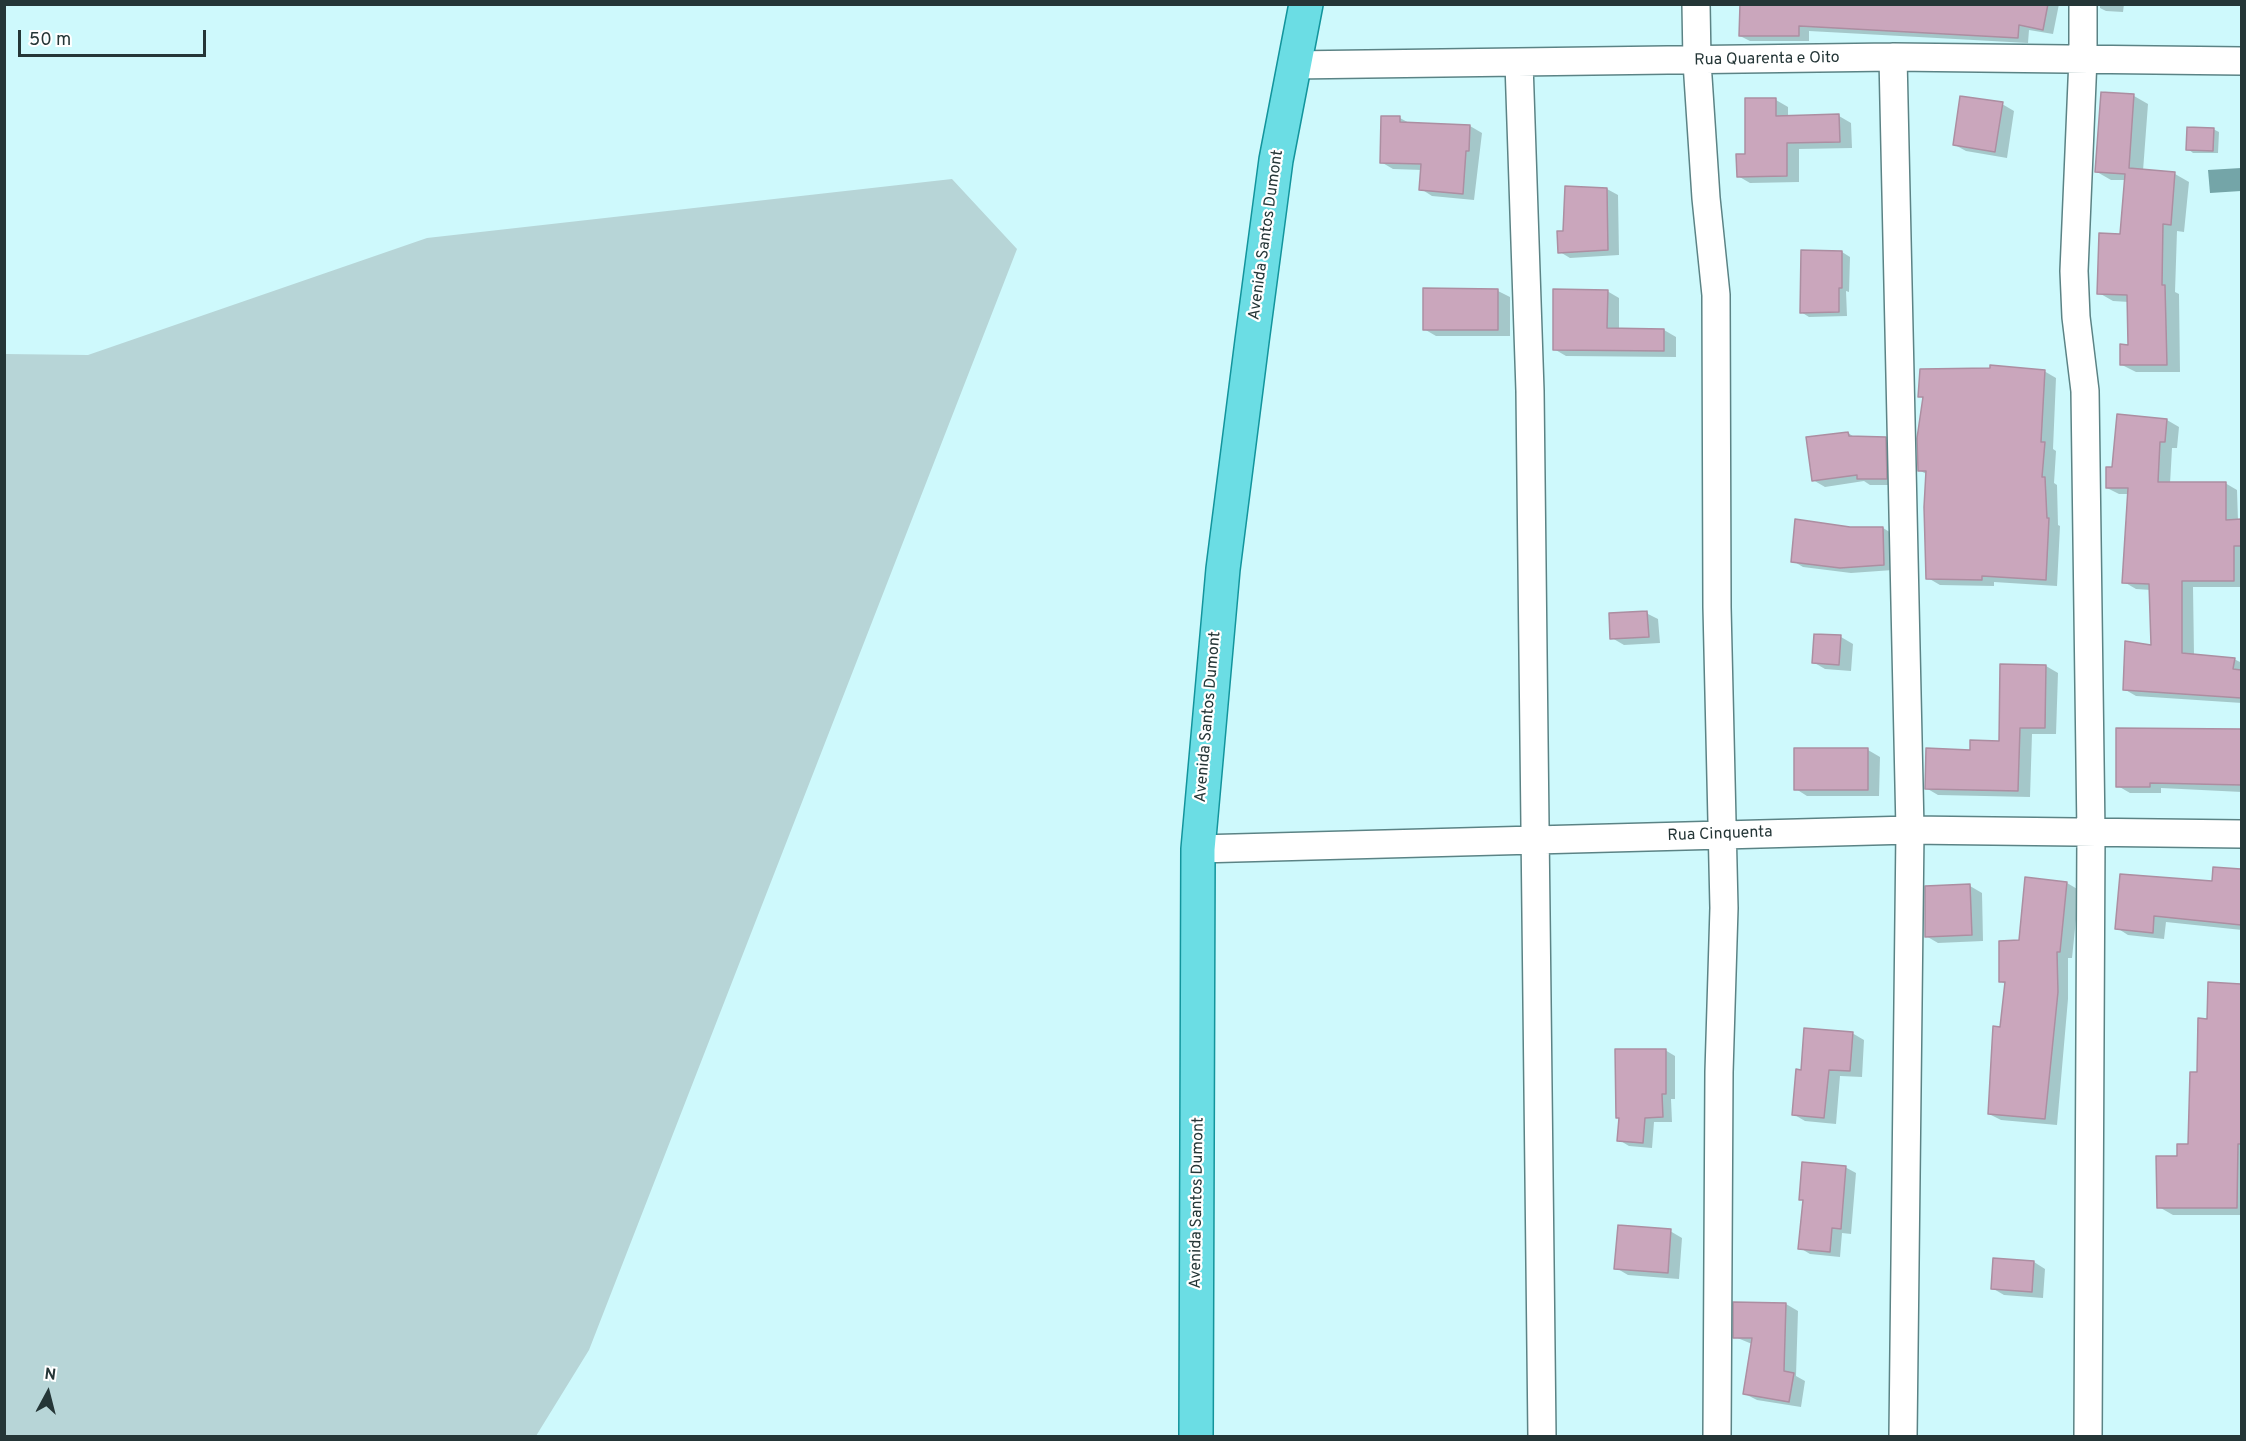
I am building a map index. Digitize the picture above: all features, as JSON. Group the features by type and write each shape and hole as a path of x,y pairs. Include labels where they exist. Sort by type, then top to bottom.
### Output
{"main road":[{"name":"Avenida Santos Dumont","path":"1196,1437 1198,849 1209,703 1225,558 1276,159 1292,65 1306,4"}],"street":[{"path":"1696,4 1697,62 1706,198 1716,295 1717,607 1724,908 1719,1072 1717,1437"},
{"path":"2083,4 2083,58 2074,271 2076,317 2085,391 2091,834 2088,1437"},
{"name":"Rua Quarenta e Oito","path":"1292,65 1697,62 1893,57 2241,61"},
{"path":"1893,57 1910,830 1903,1437"},
{"path":"1519,63 1530,391 1542,1437"},
{"name":"Rua Cinquenta","path":"1198,849 1910,830 2091,834 2241,834"}],"shaded area":[{"path":"2241,168 2241,191 2210,193 2208,170"},
{"path":"952,179 1017,249 589,1350 536,1436 5,1436 5,354 88,355 427,238"}],"building":[{"path":"1740,4 2048,4 2043,30 2019,25 2018,38 1799,26 1799,36 1739,36"},
{"path":"2101,92 2134,94 2129,168 2175,172 2171,225 2163,224 2162,285 2165,285 2167,365 2120,365 2120,344 2128,345 2127,295 2097,294 2099,233 2120,234 2125,174 2095,172"},
{"path":"1960,96 2003,102 1995,152 1953,145"},
{"path":"1745,98 1776,98 1776,116 1839,114 1840,142 1787,143 1787,176 1737,177 1736,154 1745,154"},
{"path":"1381,116 1400,116 1400,122 1470,125 1463,194 1419,190 1421,164 1380,163"},
{"path":"2187,127 2214,128 2213,151 2186,150"},
{"path":"1565,186 1607,188 1608,250 1558,253 1557,231 1563,231"},
{"path":"1801,250 1842,251 1842,288 1839,288 1839,312 1800,313"},
{"path":"1423,288 1498,289 1498,330 1423,330"},
{"path":"1553,289 1608,290 1607,328 1664,329 1664,351 1553,350"},
{"path":"1990,365 2045,370 2041,442 2045,442 2042,477 2045,477 2047,518 2049,518 2046,580 1982,576 1982,580 1926,579 1924,507 1926,471 1918,471 1917,438 1923,397 1918,397 1920,369 1990,368"},
{"path":"2117,414 2167,419 2165,442 2160,442 2158,482 2226,482 2226,520 2241,519 2241,546 2234,546 2234,581 2182,581 2182,653 2235,658 2233,669 2241,670 2241,698 2123,690 2125,641 2151,645 2149,584 2122,583 2128,488 2106,488 2106,467 2112,467"},
{"path":"1848,432 1849,436 1886,437 1887,479 1857,479 1857,475 1812,481 1806,437"},
{"path":"1795,519 1850,527 1883,527 1884,565 1840,568 1791,562"},
{"path":"1647,611 1649,637 1610,639 1609,613"},
{"path":"1814,634 1841,635 1839,665 1812,663"},
{"path":"2000,664 2046,665 2045,728 2020,728 2018,791 1925,789 1926,748 1970,750 1970,740 1999,741"},
{"path":"2116,728 2241,729 2241,785 2150,783 2150,787 2116,787"},
{"path":"1794,748 1868,748 1868,790 1794,790"},
{"path":"2213,867 2241,869 2241,925 2154,916 2153,933 2115,929 2120,874 2212,881"},
{"path":"2025,877 2067,882 2060,952 2057,952 2058,992 2045,1119 1988,1114 1993,1026 2000,1027 2005,982 1999,982 1999,941 2019,940"},
{"path":"1970,884 1972,935 1925,937 1925,886"},
{"path":"2208,982 2241,984 2241,1144 2238,1144 2237,1208 2157,1208 2156,1156 2177,1156 2177,1144 2188,1144 2190,1072 2197,1072 2198,1018 2207,1019"},
{"path":"1804,1028 1853,1032 1850,1071 1829,1070 1824,1118 1792,1115 1796,1069 1801,1070"},
{"path":"1615,1049 1666,1049 1666,1094 1662,1094 1663,1117 1645,1118 1643,1143 1617,1141 1619,1118 1616,1118"},
{"path":"1802,1162 1846,1166 1841,1229 1832,1228 1830,1252 1798,1249 1803,1200 1799,1200"},
{"path":"1618,1225 1671,1229 1668,1273 1614,1269"},
{"path":"1993,1258 2034,1261 2032,1292 1991,1289"},
{"path":"1733,1302 1786,1303 1784,1371 1794,1373 1789,1402 1743,1394 1752,1338 1733,1338"}]}
